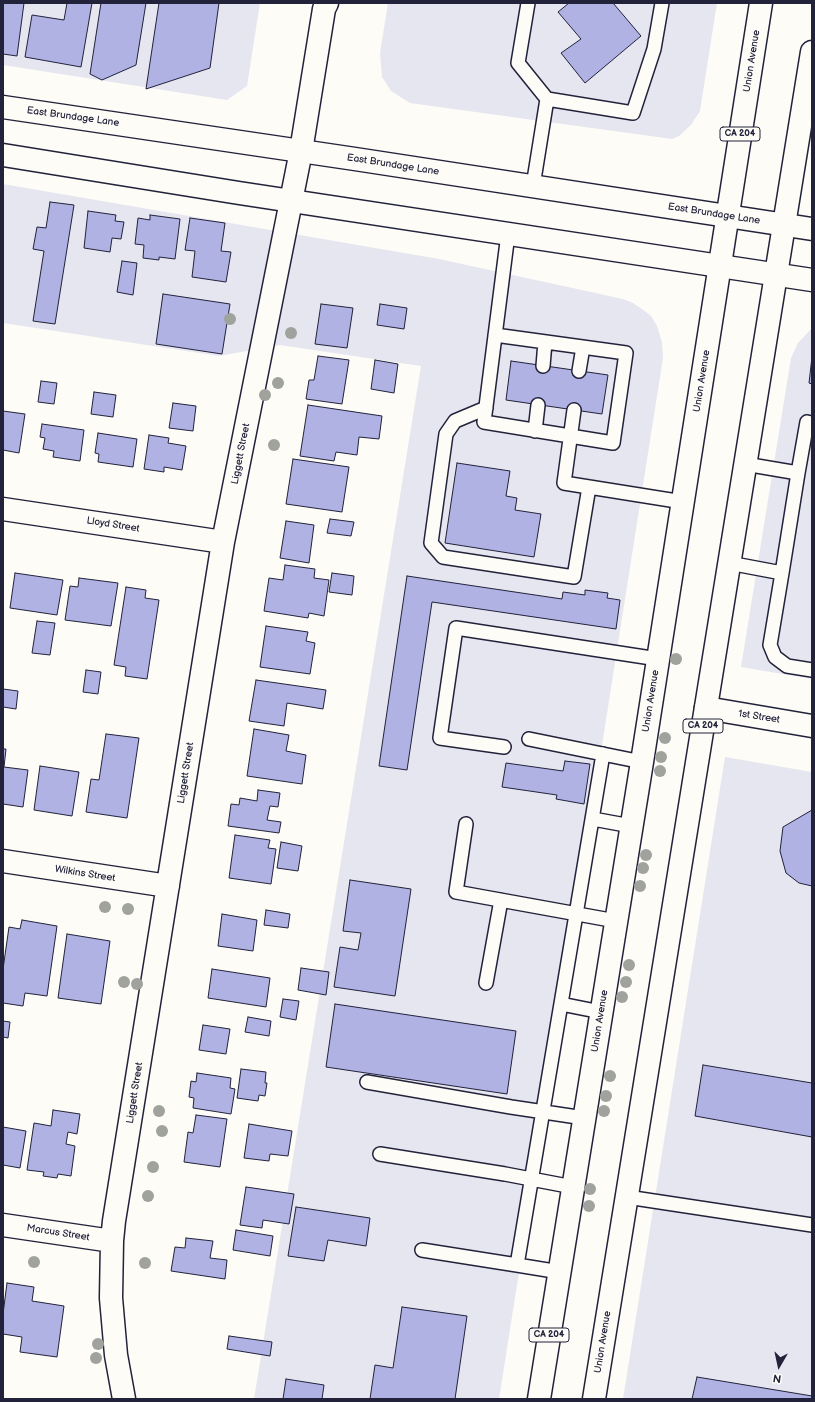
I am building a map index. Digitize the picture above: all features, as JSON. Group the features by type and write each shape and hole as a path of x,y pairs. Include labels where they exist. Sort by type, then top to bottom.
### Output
{"main road":[{"name":"Union Avenue","path":"539,1399 642,762 761,3"},
{"name":"Liggett Street","path":"124,1399 116,1355 111,1298 112,1241 223,542 301,151 325,5"},
{"name":"Union Avenue","path":"594,1399 812,57"},
{"name":"East Brundage Lane","path":"3,107 812,229"},
{"path":"3,155 291,201 812,280"},
{"name":"Lloyd Street","path":"3,509 223,542"},
{"name":"1st Street","path":"706,708 812,726"},
{"name":"Wilkins Street","path":"3,861 168,886"},
{"name":"Marcus Street","path":"3,1225 112,1241"}],"lane":[{"path":"528,3 518,63 547,99 633,112 654,49 662,3"},
{"path":"533,186 547,99"},
{"path":"495,335 626,353 613,443 484,422 486,408 495,335 508,234"},
{"path":"543,366 545,342"},
{"path":"579,371 583,347"},
{"path":"535,431 538,405"},
{"path":"486,408 455,421 446,434 430,543 443,557 574,577 589,487"},
{"path":"574,410 564,483 682,502"},
{"path":"812,423 807,422 770,645 775,657 787,666 812,670"},
{"path":"746,464 798,473"},
{"path":"729,563 782,573"},
{"path":"504,747 440,738 456,628 658,658"},
{"path":"529,739 642,762"},
{"path":"517,1264 530,1179 603,754"},
{"path":"592,819 631,826"},
{"path":"466,824 456,892 616,920"},
{"path":"486,983 501,900"},
{"path":"560,1004 601,1012"},
{"path":"367,1082 584,1118"},
{"path":"380,1154 573,1187"},
{"path":"627,1197 812,1225"},
{"path":"422,1250 560,1272"}],"shaded area":[{"path":"3,3 260,3 247,86 227,100 3,65"},
{"path":"388,3 717,3 700,111 691,125 679,136 672,139 410,103 391,91 382,77 380,53"},
{"path":"3,184 439,259 623,299 633,303 651,316 657,326 662,342 663,358 499,1399 254,1399 421,366 280,345 219,356 3,323"},
{"path":"812,328 812,679 741,667 791,358 798,343"},
{"path":"725,757 812,772 812,1399 623,1399"}],"building":[{"path":"3,3 24,3 17,56 3,54"},
{"path":"67,3 92,3 81,67 25,57 32,15 64,20"},
{"path":"101,3 146,3 136,65 102,80 90,74"},
{"path":"159,3 219,3 210,68 146,89"},
{"path":"569,3 613,3 641,36 585,83 561,53 581,39 558,12"},
{"path":"50,202 74,205 55,324 33,321 44,251 33,249 37,227 46,228"},
{"path":"88,211 116,215 115,221 124,222 121,239 112,238 110,252 84,248"},
{"path":"150,215 180,219 175,259 159,257 159,260 143,258 144,245 135,244 138,218 150,220"},
{"path":"190,218 225,223 221,251 231,252 226,282 192,277 195,251 185,250"},
{"path":"122,261 137,263 133,295 117,292"},
{"path":"163,294 230,304 222,354 156,344"},
{"path":"321,304 353,308 347,348 315,344"},
{"path":"380,304 407,308 404,329 377,325"},
{"path":"318,356 349,360 342,404 306,399 309,380 314,380"},
{"path":"812,357 812,384 809,383"},
{"path":"375,360 398,364 394,393 371,389"},
{"path":"511,361 608,375 602,414 506,400"},
{"path":"41,381 57,383 54,404 38,402"},
{"path":"94,392 116,395 113,417 91,414"},
{"path":"173,403 196,406 193,431 169,428"},
{"path":"308,405 382,416 379,439 359,437 357,455 336,452 334,461 300,456"},
{"path":"3,411 25,414 19,453 3,450"},
{"path":"42,424 84,430 80,461 53,457 54,451 43,449 45,438 40,437"},
{"path":"98,433 137,439 133,467 98,462 99,454 95,453"},
{"path":"149,435 169,438 168,443 186,446 182,470 164,467 164,472 144,469"},
{"path":"293,459 349,467 342,512 286,504"},
{"path":"457,463 510,471 506,496 517,498 515,510 541,514 534,557 445,543"},
{"path":"330,519 354,522 351,536 327,533"},
{"path":"286,521 314,525 309,563 280,558"},
{"path":"285,565 315,569 314,578 329,580 324,616 309,613 308,618 264,611 269,578 283,580"},
{"path":"15,573 63,580 57,615 10,608"},
{"path":"332,573 354,576 352,595 329,592"},
{"path":"407,576 562,599 563,592 585,595 585,590 608,593 607,598 620,600 616,629 432,602 407,770 379,766"},
{"path":"79,578 118,583 111,626 65,620 70,586 78,587"},
{"path":"126,587 146,590 145,598 159,600 147,679 125,676 126,667 114,665"},
{"path":"37,621 55,623 50,655 32,653"},
{"path":"266,626 308,632 306,641 315,643 310,674 260,667"},
{"path":"86,670 101,672 98,694 83,692"},
{"path":"256,680 326,690 323,709 287,703 284,726 249,721"},
{"path":"3,689 18,691 16,709 3,707"},
{"path":"254,729 289,735 286,751 306,755 302,784 247,776"},
{"path":"106,734 139,738 127,818 86,812 91,779 99,780"},
{"path":"3,749 6,749 4,767 28,770 23,807 3,804"},
{"path":"565,761 590,764 584,804 556,799 557,795 502,787 506,763 563,771"},
{"path":"40,766 79,772 72,816 34,810"},
{"path":"258,790 280,793 278,807 270,806 267,820 281,822 279,833 228,826 231,804 239,805 240,798 257,801"},
{"path":"812,810 812,886 799,883 786,873 780,851 783,827"},
{"path":"235,835 270,840 268,848 276,849 271,884 229,878"},
{"path":"281,842 302,846 298,871 277,868"},
{"path":"350,880 411,889 395,996 334,987 340,947 358,950 361,933 343,931"},
{"path":"266,910 290,914 288,928 264,925"},
{"path":"222,914 257,920 253,951 218,946"},
{"path":"22,920 57,926 47,996 25,993 23,1006 3,1003 3,969 9,927 20,929"},
{"path":"67,934 110,941 101,1004 58,998"},
{"path":"301,968 329,972 326,995 298,990"},
{"path":"212,969 270,978 266,1007 208,998"},
{"path":"283,999 299,1001 296,1020 280,1017"},
{"path":"335,1004 516,1031 507,1094 326,1067"},
{"path":"248,1017 271,1021 269,1036 245,1032"},
{"path":"3,1021 10,1022 8,1038 3,1037"},
{"path":"203,1025 230,1029 226,1054 199,1050"},
{"path":"703,1065 812,1083 812,1137 695,1116"},
{"path":"241,1069 266,1072 265,1083 267,1083 265,1096 259,1095 258,1101 237,1098"},
{"path":"197,1073 231,1078 230,1088 235,1089 231,1114 193,1108 194,1098 189,1097 191,1081 196,1082"},
{"path":"53,1110 80,1114 77,1134 68,1132 66,1144 75,1146 71,1176 58,1174 57,1178 43,1176 44,1172 27,1170 34,1123 51,1126"},
{"path":"196,1115 227,1119 220,1167 184,1162 188,1132 193,1133"},
{"path":"249,1124 292,1131 288,1156 270,1154 269,1161 244,1158"},
{"path":"3,1127 26,1131 20,1168 3,1165"},
{"path":"246,1187 294,1194 289,1224 263,1220 262,1228 240,1225"},
{"path":"296,1207 370,1218 366,1246 328,1240 324,1261 288,1256"},
{"path":"236,1230 273,1236 270,1256 233,1250"},
{"path":"186,1238 213,1241 210,1258 227,1260 225,1279 171,1271 175,1247 185,1248"},
{"path":"7,1283 34,1287 32,1301 64,1306 57,1357 20,1352 22,1337 3,1334 3,1314"},
{"path":"402,1307 467,1316 455,1399 370,1399 375,1365 393,1368"},
{"path":"229,1336 272,1342 270,1356 227,1349"},
{"path":"697,1377 812,1396 812,1399 692,1399"},
{"path":"286,1379 324,1385 322,1399 283,1399"}]}
